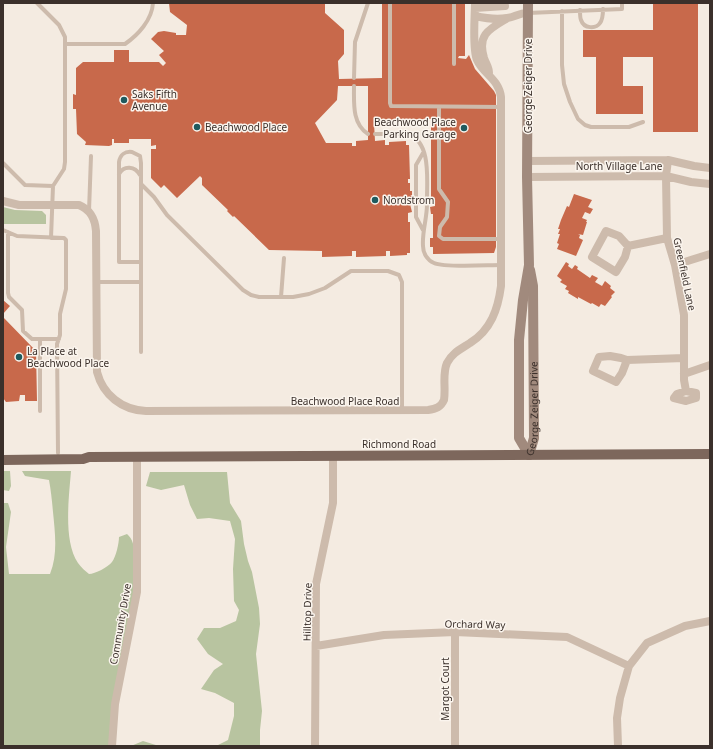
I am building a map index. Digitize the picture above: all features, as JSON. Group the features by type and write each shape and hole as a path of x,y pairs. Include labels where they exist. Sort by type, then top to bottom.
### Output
{"main road":[{"name":"Richmond Road","path":"3,454 83,453 88,456 137,457 710,454"},
{"name":"Richmond Road","path":"3,460 83,460 88,456"}],"street":[{"path":"494,3 525,10"},
{"path":"474,9 508,6"},
{"path":"474,9 484,18 506,19"},
{"path":"474,9 487,25 497,25"},
{"name":"Beachwood Place Road","path":"89,212 94,220 96,231 97,372 106,392 123,406 139,411 433,410 442,404 445,395 445,368 449,360 456,351 481,335 494,316 500,295 500,90 476,58 474,9"},
{"path":"489,74 489,67 483,53 483,40 488,30 525,10"},
{"name":"George Zeiger Drive","path":"525,10 528,161 528,265 519,347 519,438 528,455"},
{"name":"North Village Lane","path":"528,161 668,160 710,168"},
{"name":"Greenfield Lane","path":"668,160 666,176 667,238 675,265 684,315 684,374 686,392"},
{"name":"North Village Lane","path":"527,177 666,176 691,182 710,184"},
{"path":"3,201 19,204 79,205 89,212"},
{"path":"606,231 618,236 628,246 625,256 616,272 592,256 606,231"},
{"path":"628,246 667,238"},
{"path":"675,265 710,254"},
{"name":"George Zeiger Drive","path":"528,265 533,286 534,438 528,455"},
{"path":"627,360 684,358"},
{"path":"684,374 710,365"},
{"name":"Hilltop Drive","path":"315,746 316,584 333,503 333,456"},
{"name":"Community Drive","path":"112,746 115,704 137,592 137,457"},
{"path":"618,746 617,718 620,698 629,666 648,643 686,626 710,620"},
{"name":"Orchard Way","path":"316,646 384,635 455,632 567,637 629,666"},
{"name":"Margot Court","path":"455,632 455,746"}],"lane":[{"path":"37,3 59,25 65,37 64,166 53,186 51,238"},
{"path":"65,44 125,44 147,22 152,11 153,3"},
{"path":"354,78 355,42 368,3"},
{"path":"390,3 391,105 393,107 501,107"},
{"path":"454,3 454,64"},
{"path":"525,10 562,11 622,9 622,3"},
{"path":"580,10 581,21 586,26 590,27 597,26 601,22 603,10"},
{"path":"562,11 562,65 564,84 578,119 591,127 629,127 643,122"},
{"path":"354,86 354,109 357,122 368,134"},
{"path":"439,107 439,189 448,202 447,217 440,227 439,236 443,239 501,239"},
{"path":"375,134 403,134 412,136 420,142 427,167 427,198"},
{"path":"141,262 119,262 118,162 124,153 131,152 136,153 141,158 141,176 141,184 141,262 141,352"},
{"path":"416,198 416,165 423,153"},
{"path":"89,212 91,156"},
{"path":"3,163 25,185 53,186"},
{"path":"119,174 124,168 128,168 136,170 141,176"},
{"path":"141,184 154,197 167,215 243,290 255,296 299,296 317,292 329,286 351,271 388,270 398,275 402,282 402,410"},
{"path":"416,204 416,217 423,230"},
{"path":"427,204 426,222 423,230 424,252 432,262 442,265 501,265"},
{"path":"3,230 12,235 23,237 64,238 66,240 66,289 60,318 58,344 58,453"},
{"path":"8,232 8,293 9,297 20,307 23,312 23,330 31,338 59,339"},
{"path":"281,297 284,258"},
{"path":"96,282 141,282"},
{"path":"40,339 40,411"}],"green space":[{"path":"3,207 15,210 42,211 46,215 46,224 3,224"},
{"path":"3,471 10,471 11,486 9,491 3,490"},
{"path":"22,471 71,471 68,506 70,543 73,554 78,563 89,574 101,570 112,562 117,550 119,537 127,534 133,542 133,574 137,574 112,746 3,746 4,503 8,503 11,512 6,547 9,574 50,574 53,566 55,551 49,480 25,476"},
{"path":"150,472 227,472 230,503 241,521 244,544 252,572 259,608 260,624 256,654 262,711 260,746 216,746 228,740 234,716 234,703 215,693 201,689 214,670 223,664 208,654 197,639 204,628 220,628 236,621 239,610 234,601 233,569 235,539 230,521 209,518 197,519 190,505 184,485 161,490 146,486"},
{"path":"143,741 159,746 131,746"}],"building":[{"name":"Beachwood Place","path":"169,3 325,3 325,13 344,30 344,54 338,61 339,79 382,78 382,3 465,3 465,56 459,56 458,58 466,59 469,55 475,69 496,95 496,247 494,253 433,254 433,247 430,247 430,238 433,238 433,214 431,214 430,207 435,206 435,204 410,204 412,212 408,213 408,222 410,222 410,253 407,253 407,255 390,256 390,251 386,251 386,256 356,257 356,251 352,251 352,256 322,257 322,251 269,250 234,216 233,217 227,211 228,210 202,185 202,178 200,176 177,198 164,185 161,188 151,178 151,149 156,149 156,145 151,146 151,139 129,139 129,143 114,143 114,139 112,139 112,145 109,146 85,145 86,142 77,134 76,109 73,109 73,94 76,95 76,68 83,62 114,62 114,50 129,50 129,62 159,62 163,66 166,63 159,55 164,51 151,39 158,32 164,31 176,33 176,35 186,35 187,25 170,12","holes":["338,86 368,86 368,140 356,141 356,146 352,146 352,143 326,143 315,123 337,100","431,119 431,198 414,198 414,196 410,196 412,195 412,191 410,191 410,183 408,183 408,179 410,179 409,145 406,145 406,141 389,142 389,145 385,145 385,140 375,141 374,123 377,122 377,126 389,126 389,120"]},
{"path":"653,3 698,3 698,132 653,132 653,57 623,57 623,86 643,86 643,114 596,114 596,57 583,57 583,30 653,30"},
{"path":"574,194 592,200 588,207 593,209 590,214 585,212 582,218 587,220 587,222 583,235 578,234 580,235 579,238 583,240 576,256 557,249 560,234 558,234 560,229 558,229 567,206 569,207"},
{"path":"566,262 572,269 575,265 578,267 577,269 590,278 592,275 598,278 595,282 602,286 605,281 611,286 610,288 615,292 605,306 601,304 599,307 578,297 578,299 568,293 569,291 565,289 567,286 560,282 562,280 557,276"},
{"path":"3,300 10,306 3,314"},
{"name":"La Place at Beachwood Place","path":"3,317 36,351 37,401 25,401 25,395 20,395 19,401 6,402 3,398"}],"place":[{"name":"Saks Fifth Avenue","path":"124,100"},
{"name":"Beachwood Place","path":"197,127"},
{"name":"Beachwood Place Parking Garage","path":"464,128"},
{"name":"Nordstrom","path":"375,200"},
{"name":"La Place at Beachwood Place","path":"19,357"}]}
